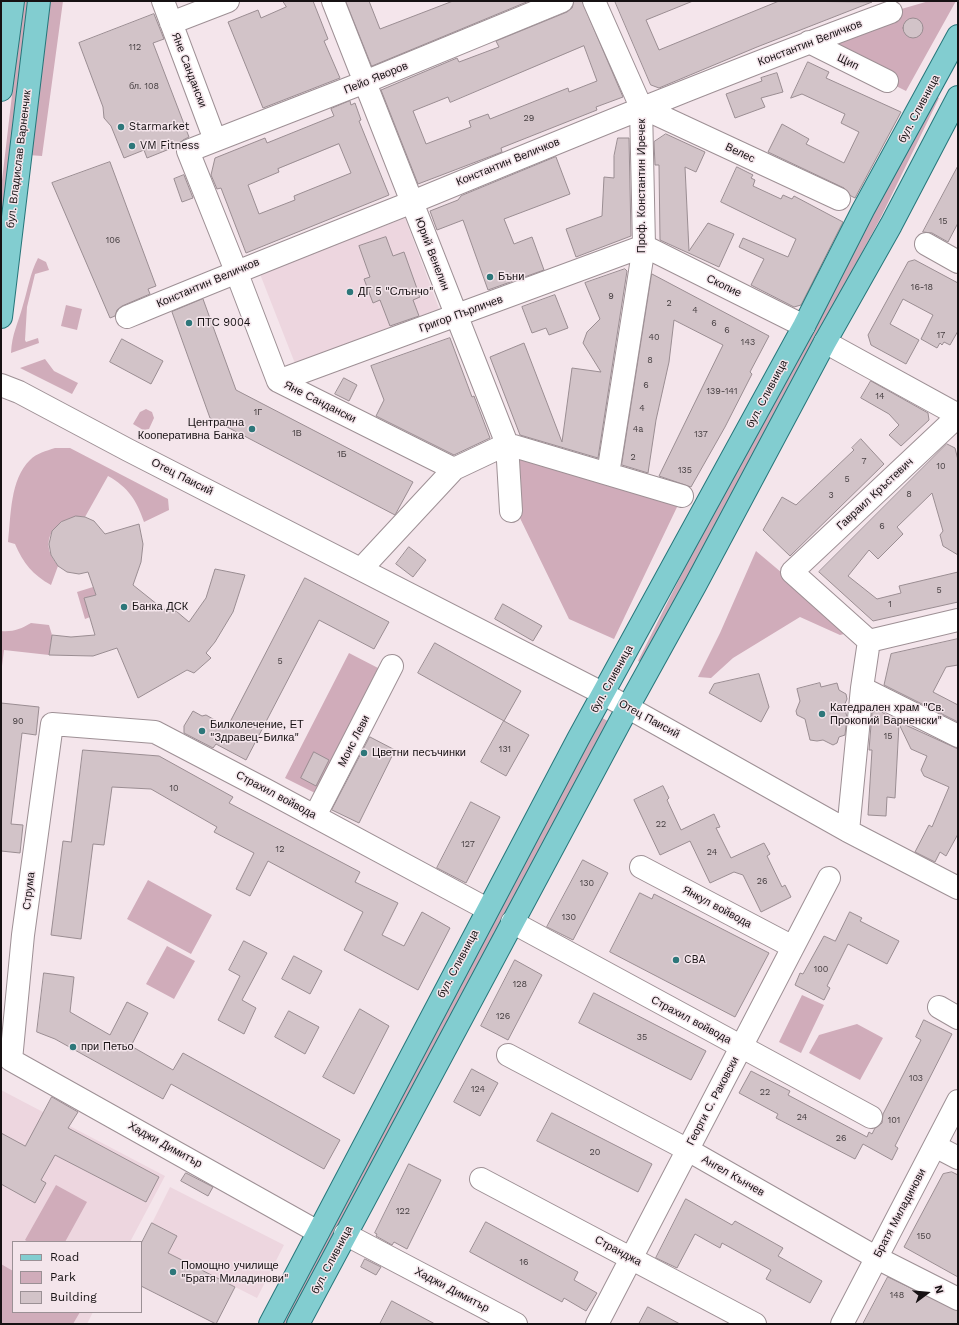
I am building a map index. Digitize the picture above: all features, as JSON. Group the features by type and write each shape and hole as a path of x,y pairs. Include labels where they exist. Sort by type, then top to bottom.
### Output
{"main road":[{"path":"1,90 13,1"},
{"name":"бул. Владислав Варненчик","path":"1,317 39,1"},
{"name":"бул. Сливница","path":"270,1324 487,909 578,739 604,694 804,326 863,210 958,36"},
{"name":"бул. Сливница","path":"298,1324 512,922 696,584 825,342 891,225 958,97"}],"street":[{"name":"Яне Сандански","path":"163,1 215,140"},
{"path":"171,22 228,1"},
{"name":"Юрий Венелин","path":"333,1 507,444 511,511"},
{"name":"Пейо Яворов","path":"188,151 365,82 562,1"},
{"name":"Проф. Константин Иречек","path":"594,1 641,108 644,246 608,474"},
{"name":"Константин Величков","path":"128,317 236,271 412,202 641,108 809,42 891,12"},
{"name":"Щип","path":"809,42 887,81"},
{"name":"Велес","path":"641,108 839,199"},
{"name":"Яне Сандански","path":"188,151 278,381 454,469"},
{"path":"926,244 958,262"},
{"name":"Скопие","path":"644,246 804,326"},
{"name":"Григор Пърличев","path":"278,381 644,246"},
{"path":"825,342 958,416"},
{"name":"Отец Паисий","path":"1,385 19,392 604,694 848,830 958,888"},
{"name":"Гавраил Кръстевич","path":"869,641 792,572 958,416"},
{"path":"362,568 454,469 507,444 682,496"},
{"path":"848,830 862,688 869,641 958,620"},
{"name":"Моис Леви","path":"315,816 392,666"},
{"path":"862,688 958,736"},
{"name":"Страхил войвода","path":"52,724 155,732 487,909"},
{"name":"Струма","path":"11,1060 23,935 52,724"},
{"name":"Янкул войвода","path":"641,867 793,947"},
{"name":"Георги С. Раковски","path":"597,1324 829,878"},
{"name":"Страхил войвода","path":"512,922 871,1117"},
{"path":"939,1007 958,1018"},
{"name":"Ангел Кънчев","path":"508,1055 688,1150 876,1258 958,1299"},
{"name":"Хаджи Димитър","path":"11,1060 318,1232"},
{"name":"Братя Миладинови","path":"842,1324 958,1101"},
{"path":"935,1146 958,1158"},
{"name":"Странджа","path":"481,1178 755,1324"},
{"name":"Хаджи Димитър","path":"345,1234 516,1324"}],"shaded area":[{"name":"ДГ 5 \"Слънчо\"","path":"405,218 440,311 296,366 260,274"},
{"path":"1,1090 165,1176 131,1241 12,1241 12,1313 92,1313 87,1324 1,1324"},
{"path":"170,1187 284,1245 257,1298 168,1253 177,1236 152,1223"}],"green space":[{"path":"23,1 28,1 1,240 1,189"},
{"path":"49,1 63,1 42,156 28,155"},
{"path":"929,1 956,1 906,91 809,42 891,12"},
{"path":"934,96 939,98 880,219 816,338 650,667 638,661 742,454"},
{"path":"38,258 46,262 49,270 35,274 27,307 25,340 26,342 38,338 39,343 11,353 14,334 31,275"},
{"path":"66,305 82,309 77,330 61,326"},
{"path":"45,359 54,371 78,383 72,394 20,368"},
{"path":"146,409 152,412 154,418 149,429 143,430 133,424 140,412"},
{"path":"55,448 70,448 168,499 169,510 144,522 131,495 115,480 108,476 85,517 77,517 62,522 52,532 49,539 49,547 51,555 58,566 51,585 29,568 21,557 15,544 8,542 15,487 23,468 30,460 42,452"},
{"path":"516,456 678,505 614,639 569,619 518,514"},
{"path":"756,551 852,632 840,635 800,617 733,658 711,678 698,677 720,633"},
{"path":"93,587 96,595 84,598 90,617 85,619 77,592"},
{"path":"31,623 49,625 52,635 49,655 4,650 1,674 1,631 17,630"},
{"path":"349,653 378,668 315,793 285,778"},
{"path":"593,713 617,726 299,1324 270,1324"},
{"path":"148,880 212,915 191,954 127,919"},
{"path":"167,946 195,961 174,999 146,984"},
{"path":"802,995 824,1005 801,1053 779,1042"},
{"path":"857,1024 883,1038 860,1080 809,1053 819,1035"},
{"path":"56,1185 87,1202 66,1241 25,1240"},
{"path":"1,1264 12,1270 12,1313 79,1313 73,1324 1,1324"}],"building":[{"path":"283,1 313,1 328,39 324,41 340,78 263,108 228,22 258,10 261,18 286,7"},
{"path":"346,1 369,1 380,29 453,1 529,1 372,66"},
{"path":"574,1 582,1 623,97 596,107 597,110 501,148 502,152 418,184 381,90 457,58 459,62 499,47 496,41 567,12 572,8","holes":["584,46 597,81 569,92 568,88 490,119 488,114 469,121 471,127 426,144 413,111 448,97 450,102"]},
{"path":"615,1 693,1 646,20 659,50 779,1 872,2 757,47 659,88 651,85"},
{"path":"154,14 164,39 153,43 189,137 177,146 147,158 144,150 124,158 111,126 104,118 103,107 79,43"},
{"path":"913,18 920,21 923,28 920,35 913,38 906,35 903,28 906,21"},
{"path":"808,62 829,72 826,78 901,112 855,198 851,196 844,188 768,152 782,124 809,139 806,144 844,163 859,132 841,123 845,114 802,94 791,98"},
{"path":"777,73 783,92 761,98 765,107 735,118 726,94 762,81 761,78"},
{"path":"350,101 351,105 355,103 361,120 359,121 389,195 246,253 221,188 217,189 211,175 215,158 265,138 267,143 334,116 331,109","holes":["339,144 351,173 294,196 295,200 259,214 248,185 279,172 278,169"]},
{"path":"666,134 705,152 696,172 685,167 689,251 708,223 734,234 719,267 660,240 659,165 655,165 654,142"},
{"path":"618,138 629,138 631,236 576,257 566,229 602,216 604,177 614,178 614,156"},
{"path":"556,157 570,194 504,219 514,244 532,237 544,270 488,290 463,220 437,230 430,211 458,200 461,196"},
{"path":"110,162 156,286 148,289 150,294 122,306 117,310 115,316 110,318 52,183"},
{"path":"958,166 958,223 948,242 932,233 923,232"},
{"path":"737,167 753,175 751,178 755,180 753,186 781,199 783,195 792,199 794,196 843,222 801,305 794,307 751,285 764,259 739,247 743,238 788,257 796,239 721,202"},
{"path":"184,175 193,198 182,202 174,179"},
{"path":"386,237 393,256 404,252 420,297 413,300 419,316 390,326 380,300 373,303 364,279 370,277 359,246"},
{"path":"915,260 958,283 958,331 950,345 944,342 942,345 940,343 937,348 921,339 933,315 903,299 890,324 919,340 906,364 871,345 868,335 908,262"},
{"path":"625,269 627,271 598,458 520,435 490,357 524,343 562,442 572,368 601,372 583,343 587,332 600,319 585,283"},
{"path":"652,274 769,336 750,372 752,374 725,427 691,487 659,476 723,345 674,320 669,362 656,420 648,473 622,465"},
{"path":"555,295 568,328 549,335 546,328 532,333 522,307"},
{"path":"203,299 236,390 413,482 395,515 210,418 172,312"},
{"path":"450,338 472,397 474,396 490,438 454,455 376,416 384,400 371,366"},
{"path":"122,339 163,361 151,384 110,362"},
{"path":"344,378 357,385 349,401 335,394"},
{"path":"871,381 928,413 929,420 901,446 889,435 899,425 889,414 861,398"},
{"path":"861,439 884,464 790,556 763,530 782,497 796,505 854,450 852,448"},
{"path":"947,444 955,448 958,460 958,555 943,546 940,535 943,531 932,493 897,527 903,534 878,559 869,550 848,576 877,599 901,593 899,586 958,572 958,602 873,621 819,572"},
{"name":"Банка ДСК","path":"76,516 85,517 94,521 105,534 139,524 143,544 141,562 133,585 163,609 176,611 189,622 206,598 215,569 245,575 233,612 215,642 206,653 211,658 194,673 187,670 138,698 117,648 93,656 49,655 52,635 71,637 95,635 84,598 96,595 88,572 79,574 67,572 58,566 51,555 49,544 52,531 61,522"},
{"path":"409,547 426,560 413,577 396,564"},
{"path":"305,578 389,622 374,649 319,620 246,760 216,744 213,748 184,733 184,726 193,711 202,716 206,715 227,727"},
{"path":"503,604 542,626 533,641 495,619"},
{"path":"958,639 958,665 946,667 933,692 958,705 958,722 884,685 891,654"},
{"path":"435,643 521,691 504,721 418,673"},
{"path":"759,674 769,707 761,722 709,693 714,684"},
{"name":"Катедрален храм \"Св. Прокопий Варненски\"","path":"820,683 821,687 837,683 839,690 846,694 847,699 844,706 847,717 845,735 839,737 837,743 833,745 823,740 810,740 805,719 797,715 796,711 800,701 797,689"},
{"path":"1,703 39,707 36,735 22,733 11,824 23,825 20,853 1,851"},
{"path":"878,710 899,722 958,749 958,834 946,856 940,852 935,862 915,852 929,825 932,827 949,787 924,776 921,770 927,756 911,749 899,724 895,798 887,797 886,816 868,815 872,750 869,750 872,713"},
{"path":"504,721 529,735 506,776 481,762"},
{"path":"370,737 395,750 359,823 332,810"},
{"path":"83,750 159,756 233,797 229,803 360,872 355,882 398,903 382,935 404,946 422,912 450,928 418,990 344,950 363,912 268,861 250,896 236,889 254,853 214,832 217,827 151,789 112,787 104,845 93,844 81,939 51,935 63,841 71,842"},
{"path":"314,752 329,760 316,786 301,778"},
{"path":"663,786 669,798 667,800 681,830 714,814 720,827 716,828 731,858 764,843 770,854 767,856 782,887 785,885 791,897 761,912 743,875 734,872 710,883 690,841 660,855 634,800"},
{"path":"471,802 500,817 466,883 437,868"},
{"path":"583,860 608,873 573,940 547,927"},
{"path":"640,893 652,899 654,894 769,953 735,1017 610,952"},
{"path":"850,912 862,918 860,921 899,941 887,964 848,944 827,986 830,988 824,1000 795,985 800,973 803,974 824,936 835,941"},
{"path":"244,941 267,953 242,1000 256,1008 244,1034 218,1020 240,976 229,970"},
{"path":"294,956 322,971 310,994 282,979"},
{"path":"515,960 542,975 508,1040 481,1026"},
{"path":"44,973 74,977 70,1012 110,1035 127,1002 148,1013 131,1046 173,1070 183,1053 340,1140 324,1169 171,1084 163,1099 55,1039 37,1032"},
{"path":"594,993 706,1051 691,1080 579,1023"},
{"path":"360,1009 389,1026 354,1094 323,1077"},
{"path":"289,1011 319,1027 305,1054 275,1037"},
{"path":"924,1020 952,1034 895,1146 898,1148 892,1160 863,1144 855,1159 776,1118 778,1114 739,1093 751,1071 790,1091 788,1095 867,1137 869,1132 872,1134 875,1128 882,1123 883,1114 921,1040 916,1037"},
{"path":"472,1069 498,1083 480,1116 454,1102"},
{"path":"52,1097 78,1112 68,1128 159,1177 146,1202 55,1155 41,1180 46,1183 35,1203 1,1184 1,1133 25,1146"},
{"path":"552,1113 652,1164 638,1192 537,1141"},
{"path":"409,1164 441,1180 407,1249 394,1242 392,1245 376,1236 377,1234 375,1233"},
{"path":"952,1172 958,1175 958,1277 904,1247 943,1174"},
{"path":"186,1173 213,1187 208,1196 181,1181"},
{"path":"686,1199 732,1225 735,1221 783,1248 778,1256 822,1281 810,1303 766,1279 771,1270 722,1243 720,1248 695,1234 677,1268 656,1258"},
{"path":"486,1222 578,1272 574,1280 597,1293 586,1311 564,1298 562,1302 470,1252"},
{"name":"Помощно училище \"Братя Миладинови\"","path":"152,1223 177,1236 168,1253 235,1287 216,1324 142,1287 142,1242"},
{"path":"365,1259 381,1267 376,1275 361,1267"},
{"path":"888,1277 958,1311 958,1324 863,1324"},
{"path":"392,1301 435,1324 380,1324"},
{"path":"648,1307 680,1324 639,1324"}],"place":[{"name":"Starmarket","path":"121,127"},
{"name":"VM Fitness","path":"132,146"},
{"name":"Бъни","path":"490,277"},
{"name":"ДГ 5 \"Слънчо\"","path":"350,292"},
{"name":"ПТС 9004","path":"189,323"},
{"name":"Централна Кооперативна Банка","path":"252,429"},
{"name":"Банка ДСК","path":"124,607"},
{"name":"Катедрален храм \"Св. Прокопий Варненски\"","path":"822,714"},
{"name":"Билколечение, ЕТ \"Здравец-Билка\"","path":"202,731"},
{"name":"Цветни песъчинки","path":"364,753"},
{"name":"CBA","path":"676,960"},
{"name":"при Петьо","path":"73,1047"},
{"name":"Помощно училище \"Братя Миладинови\"","path":"173,1272"}]}
